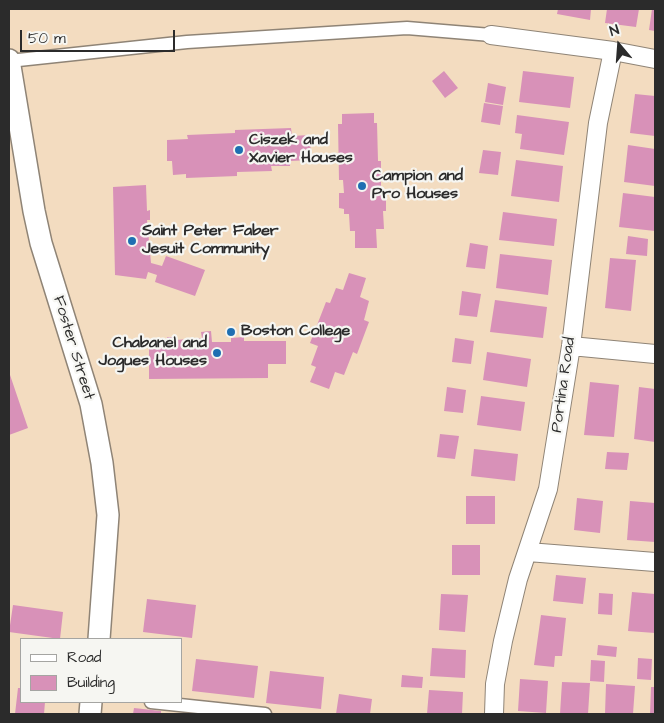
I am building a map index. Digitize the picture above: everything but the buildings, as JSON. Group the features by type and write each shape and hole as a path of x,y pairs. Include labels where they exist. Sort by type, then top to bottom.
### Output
{"street":[{"path":"9,61 187,42 407,28 491,35 613,51 655,59"},
{"name":"Portina Road","path":"494,714 495,684 518,579 548,489 570,346 598,123 613,51"},
{"name":"Foster Street","path":"9,61 36,219 91,404 102,463 108,515 99,638"},
{"path":"570,346 655,354"},
{"path":"528,552 655,562"},
{"path":"160,703 264,714"}],"place":[{"name":"Ciszek and Xavier Houses","path":"239,150"},
{"name":"Campion and Pro Houses","path":"362,186"},
{"name":"Saint Peter Faber Jesuit Community","path":"132,241"},
{"name":"Boston College","path":"231,332"},
{"name":"Chabanel and Jogues Houses","path":"217,353"}]}
